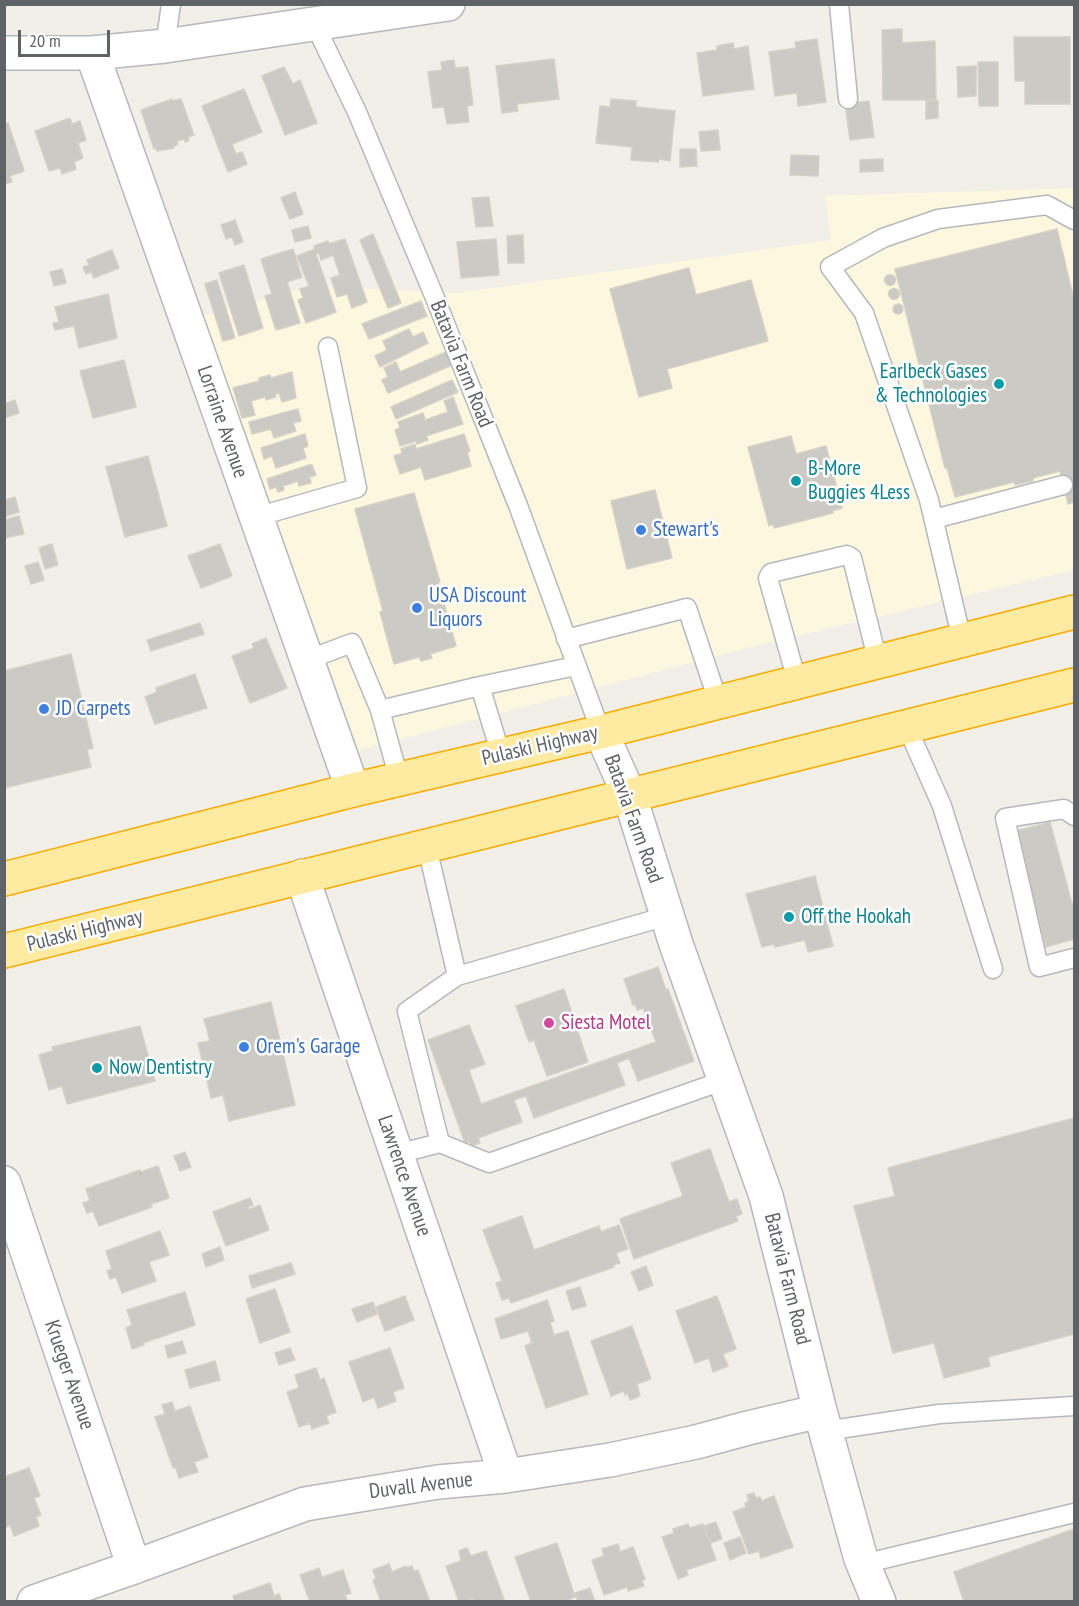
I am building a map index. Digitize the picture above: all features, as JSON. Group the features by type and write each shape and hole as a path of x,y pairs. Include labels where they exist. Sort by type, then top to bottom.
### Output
{"highway":[{"name":"Pulaski Highway","path":"4,879 352,790 601,732 1074,612"},
{"name":"Pulaski Highway","path":"4,951 1074,685"}],"street":[{"path":"4,54 92,53 165,46 448,4"},
{"name":"Lorraine Avenue","path":"92,53 352,790"},
{"name":"Batavia Farm Road","path":"601,732 630,797 667,916 766,1196 822,1421 863,1564 879,1602"},
{"name":"Lawrence Avenue","path":"302,876 506,1476"},
{"name":"Krueger Avenue","path":"4,1183 134,1568"},
{"name":"Duvall Avenue","path":"34,1602 134,1568 305,1504 438,1482 506,1476 822,1421"}],"lane":[{"path":"165,46 171,4"},
{"path":"839,4 848,99"},
{"name":"Batavia Farm Road","path":"314,23 357,112 422,268 519,508 601,732"},
{"path":"963,640 929,500 864,313 830,267 883,238 938,219 1047,205 1074,220"},
{"path":"256,517 357,488 328,347"},
{"path":"934,519 1063,485"},
{"path":"797,681 768,578 771,573 814,562 847,555 852,558 878,662"},
{"path":"566,639 687,608 718,701"},
{"path":"307,660 352,643 380,710 399,779"},
{"path":"380,710 576,666"},
{"path":"480,686 501,755"},
{"path":"907,727 942,806 993,969"},
{"path":"1074,816 1064,809 1005,818 1039,967 1074,958"},
{"path":"427,847 457,976"},
{"path":"440,1143 407,1011 457,976 667,916"},
{"path":"397,1154 440,1143 489,1163 725,1080"},
{"path":"822,1421 1074,1406"},
{"path":"863,1564 1074,1513"}],"shaded area":[{"path":"1074,188 1074,570 751,647 359,750 202,316 312,286 458,293 831,240 825,196"}],"building":[{"path":"902,29 902,43 935,41 936,100 883,100 882,30"},
{"path":"1014,37 1070,37 1070,104 1025,104 1025,81 1015,81"},
{"path":"817,39 826,102 798,106 797,93 775,96 769,52 796,48 795,42"},
{"path":"733,43 734,49 748,46 754,89 703,96 697,53 717,50 717,46"},
{"path":"554,59 559,99 517,104 518,111 502,113 496,66"},
{"path":"454,60 455,68 468,67 473,105 467,106 469,122 447,124 444,107 433,108 428,72 442,70 441,62"},
{"path":"978,62 998,62 998,106 979,106"},
{"path":"976,66 976,96 958,97 957,67"},
{"path":"284,67 293,84 300,80 317,123 285,135 262,76"},
{"path":"244,89 262,132 232,144 236,154 242,152 247,164 228,172 202,106"},
{"path":"172,99 172,101 181,99 194,135 188,137 189,140 185,142 184,139 177,141 178,144 174,148 157,151 156,148 154,149 141,110"},
{"path":"611,99 636,101 636,107 675,111 670,161 631,160 632,147 596,143 600,106 610,107"},
{"path":"869,101 874,137 850,140 845,104"},
{"path":"926,101 938,101 938,118 926,119"},
{"path":"70,118 72,124 80,121 86,140 78,143 83,158 74,162 76,169 62,174 60,168 49,171 35,131"},
{"path":"8,123 24,171 10,176 12,182 4,184 4,124"},
{"path":"718,130 720,150 701,151 699,132"},
{"path":"680,149 696,149 697,166 680,167"},
{"path":"791,155 819,156 818,176 790,175"},
{"path":"883,159 883,171 860,172 860,160"},
{"path":"295,192 303,214 290,219 281,198"},
{"path":"489,197 493,226 476,227 472,198"},
{"path":"235,220 243,242 235,245 232,237 226,239 221,225"},
{"path":"308,226 311,238 295,242 292,230"},
{"name":"Earlbeck Gases & Technologies","path":"1057,229 1074,300 1074,502 1068,504 1060,471 1033,478 1033,481 1015,485 1014,482 955,497 947,468 945,468 895,269"},
{"path":"373,234 401,303 388,308 360,240"},
{"path":"523,235 524,263 508,263 507,236"},
{"path":"345,239 367,302 352,308 347,294 337,297 331,278 340,275 333,255 321,260 319,253 316,254 336,312 306,323 298,300 303,298 300,289 309,286 297,256 328,241 329,244"},
{"path":"496,239 499,275 461,278 457,242"},
{"path":"293,249 302,277 287,282 300,323 276,330 265,296 272,294 261,259"},
{"path":"112,250 119,268 94,278 91,272 86,274 83,267 89,265 87,260"},
{"path":"244,265 263,328 239,336 219,273"},
{"path":"689,268 696,295 751,280 768,341 667,369 672,388 639,397 610,289"},
{"path":"62,269 66,283 54,286 50,272"},
{"path":"890,275 894,276 894,284 890,285 886,284 885,280 886,276"},
{"path":"217,280 235,338 223,341 205,284"},
{"path":"894,289 898,290 898,298 894,299 890,298 889,294 890,290"},
{"path":"108,294 117,338 79,348 74,326 55,330 53,323 59,322 55,307"},
{"path":"421,301 427,316 369,339 362,324"},
{"path":"898,304 903,309 898,314 893,309"},
{"path":"409,329 413,337 423,332 428,343 380,367 375,356 387,350 383,341"},
{"path":"446,352 452,365 388,393 382,380 388,377 384,368 396,362 400,372"},
{"path":"124,360 136,407 93,418 80,371"},
{"path":"292,372 296,398 282,402 279,393 275,394 276,397 266,400 265,397 251,401 255,415 242,418 233,388 259,381 259,378 270,375 271,378"},
{"path":"452,380 458,392 396,419 391,407"},
{"path":"453,397 463,424 426,436 428,440 417,444 416,441 400,446 395,430 400,428 398,422 423,413 425,420 448,412 444,401"},
{"path":"15,400 19,413 4,418 4,404"},
{"path":"298,409 301,421 293,423 296,431 274,438 271,429 252,434 249,422"},
{"path":"305,434 308,446 303,448 306,458 276,468 272,456 264,459 261,448"},
{"path":"464,434 470,451 467,452 471,466 425,480 421,467 400,474 394,456 402,453 401,449 415,444 416,449"},
{"name":"B-More Buggies 4Less","path":"791,436 796,454 826,446 842,508 832,511 833,513 774,528 773,524 769,526 748,447"},
{"path":"148,456 167,526 125,537 106,467"},
{"path":"312,465 316,475 310,477 311,483 299,486 298,481 283,486 284,490 278,492 276,487 270,489 267,479"},
{"name":"Stewart's","path":"655,490 672,558 627,569 611,501"},
{"path":"414,493 456,646 430,654 432,658 421,661 419,657 394,664 380,612 383,611 355,509"},
{"path":"15,497 19,512 4,517 4,500"},
{"path":"19,516 24,534 4,538 4,520"},
{"path":"52,544 58,565 45,569 39,548"},
{"path":"220,544 232,576 201,588 188,556"},
{"path":"38,562 44,580 31,584 25,566"},
{"path":"200,623 204,634 151,651 147,640"},
{"path":"266,638 287,688 250,703 232,656 254,648 252,644"},
{"name":"JD Carpets","path":"71,654 93,748 87,750 91,767 4,788 4,671"},
{"path":"195,674 207,708 155,724 145,697 157,692 156,688"},
{"path":"1050,822 1072,904 1074,903 1074,939 1046,947 1016,831"},
{"name":"Off the Hookah","path":"815,876 833,946 808,952 805,940 775,947 774,944 762,947 746,894"},
{"path":"658,967 694,1061 638,1081 629,1058 617,1063 625,1085 534,1118 526,1096 514,1100 522,1122 478,1138 480,1143 471,1146 469,1141 465,1143 428,1040 469,1025 485,1064 469,1070 481,1104 656,1042 643,1008 637,1010 635,1004 633,1005 624,979"},
{"name":"Siesta Motel","path":"564,989 588,1062 547,1076 534,1040 529,1042 516,1006"},
{"path":"271,1002 295,1105 229,1121 223,1095 211,1098 198,1043 210,1041 204,1019"},
{"name":"Now Dentistry","path":"140,1026 155,1081 67,1104 62,1086 49,1090 39,1055 53,1051 52,1047"},
{"path":"1074,1118 1074,1334 988,1357 990,1366 944,1378 934,1343 893,1353 854,1206 895,1196 888,1168"},
{"path":"710,1149 729,1202 737,1199 742,1214 736,1216 738,1221 634,1259 620,1219 683,1196 671,1163"},
{"path":"185,1152 191,1167 180,1171 174,1156"},
{"path":"158,1166 169,1198 151,1204 152,1207 99,1226 93,1211 87,1213 83,1203 90,1201 86,1189"},
{"path":"250,1198 253,1205 248,1207 248,1210 260,1205 269,1230 226,1246 213,1212"},
{"path":"522,1216 534,1250 599,1226 601,1232 619,1225 628,1249 616,1253 620,1263 613,1265 614,1267 511,1303 509,1298 502,1300 496,1283 502,1281 483,1230"},
{"path":"160,1231 169,1255 149,1262 156,1281 122,1293 116,1277 110,1279 107,1271 112,1269 106,1251"},
{"path":"220,1247 224,1260 206,1267 202,1254"},
{"path":"291,1263 295,1274 252,1288 249,1276"},
{"path":"646,1266 653,1285 639,1291 631,1272"},
{"path":"580,1287 586,1306 572,1310 566,1291"},
{"path":"275,1289 290,1332 260,1343 246,1299"},
{"path":"185,1292 195,1325 132,1349 126,1328 132,1325 127,1310"},
{"path":"405,1296 414,1320 385,1331 376,1307"},
{"path":"717,1296 736,1349 723,1354 728,1366 713,1372 709,1358 695,1363 676,1311"},
{"path":"547,1300 554,1321 550,1322 554,1335 568,1331 588,1394 546,1408 525,1346 532,1343 528,1331 501,1339 495,1319"},
{"path":"373,1302 377,1314 357,1322 352,1309"},
{"path":"632,1326 651,1379 637,1384 640,1396 630,1400 624,1391 611,1396 591,1341"},
{"path":"182,1341 186,1353 168,1358 165,1346"},
{"path":"290,1348 295,1360 279,1365 275,1353"},
{"path":"390,1348 404,1388 393,1392 396,1401 378,1408 374,1397 363,1402 349,1362"},
{"path":"215,1361 220,1380 190,1388 185,1370"},
{"path":"316,1368 320,1380 324,1378 336,1412 326,1416 329,1423 312,1429 310,1423 299,1427 287,1392 299,1388 295,1375"},
{"path":"172,1402 175,1411 190,1406 208,1457 194,1462 198,1472 179,1478 176,1468 173,1468 155,1417 165,1414 162,1405"},
{"path":"29,1468 40,1496 34,1498 41,1515 36,1517 39,1526 14,1536 10,1525 4,1528 4,1477"},
{"path":"754,1493 756,1498 760,1497 762,1501 774,1496 793,1547 761,1558 759,1551 749,1554 733,1512 746,1507 745,1503 749,1501 747,1495"},
{"path":"716,1522 722,1539 710,1543 704,1526"},
{"path":"688,1524 690,1528 703,1524 716,1560 686,1570 688,1575 678,1579 662,1537 674,1533 673,1529"},
{"path":"1074,1529 1074,1602 964,1602 954,1572"},
{"path":"740,1537 746,1553 730,1560 724,1543"},
{"path":"557,1543 575,1597 562,1602 531,1602 515,1557"},
{"path":"618,1544 620,1552 633,1547 645,1579 642,1581 644,1586 628,1591 627,1587 604,1595 592,1560 604,1556 602,1549"},
{"path":"467,1548 471,1556 486,1551 504,1599 496,1602 474,1602 473,1599 459,1602 446,1566 461,1561 459,1551"},
{"path":"389,1564 392,1572 406,1566 407,1568 412,1566 414,1571 418,1570 430,1602 381,1602 373,1580 376,1579 373,1570"},
{"path":"319,1568 322,1577 343,1570 351,1593 345,1595 348,1602 310,1602 300,1575"},
{"path":"270,1583 274,1596 279,1594 282,1602 235,1602 233,1596"},
{"path":"590,1588 595,1602 578,1602 575,1593"}],"place":[{"name":"Earlbeck Gases & Technologies","path":"999,384"},
{"name":"B-More Buggies 4Less","path":"796,481"},
{"name":"Stewart's","path":"641,530"},
{"name":"USA Discount Liquors","path":"417,608"},
{"name":"JD Carpets","path":"44,709"},
{"name":"Off the Hookah","path":"789,917"},
{"name":"Siesta Motel","path":"549,1023"},
{"name":"Orem's Garage","path":"244,1047"},
{"name":"Now Dentistry","path":"97,1068"}]}
